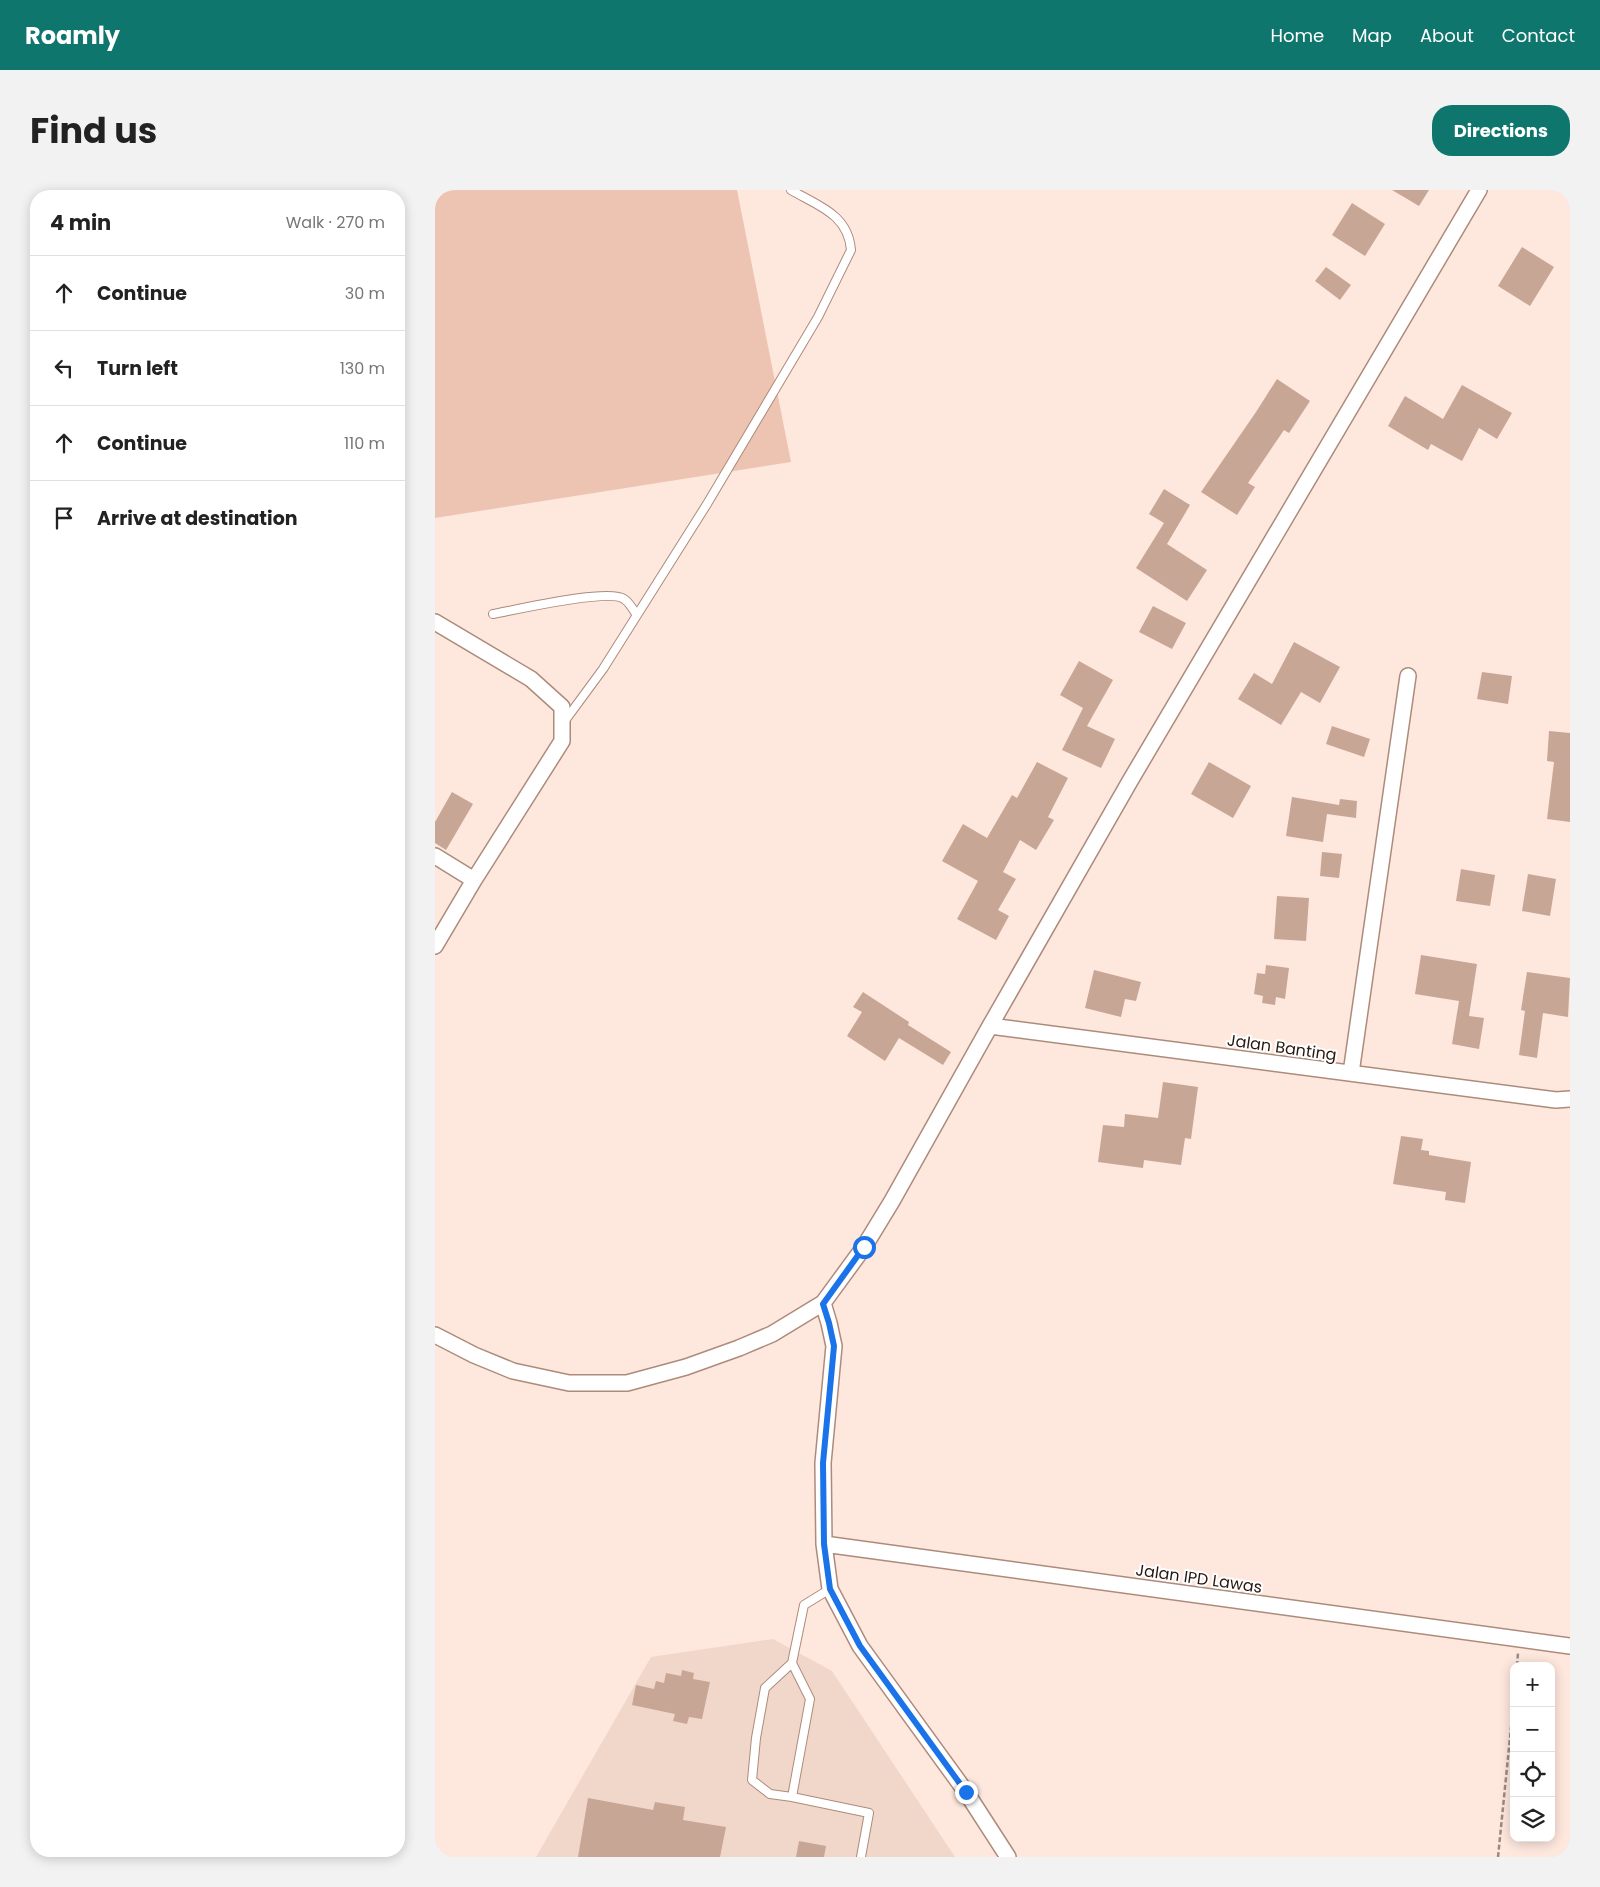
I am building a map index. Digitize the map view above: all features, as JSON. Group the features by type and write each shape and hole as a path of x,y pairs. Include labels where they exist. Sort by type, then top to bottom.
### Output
{"street":[{"path":"435,1335 474,1355 513,1371 569,1383 627,1383 686,1367 739,1348 772,1334 823,1304 864,1247 883,1216 1130,781 1479,190"},
{"path":"435,622 531,679 562,707 562,741 474,880 435,946"},
{"path":"1351,1073 1408,676"},
{"path":"435,856 474,880"},
{"name":"Jalan Banting","path":"990,1026 1556,1100 1570,1099"},
{"path":"823,1304 834,1346 823,1463 824,1544 830,1589 860,1646 966,1792 1008,1857"},
{"name":"Jalan IPD Lawas","path":"824,1544 1570,1646"}],"lane":[{"path":"562,724 603,669 702,512 818,317 851,250 850,238 842,223 822,207 791,190"},
{"path":"493,614 585,597 615,596 624,598 637,614"},
{"path":"792,1797 809,1699 793,1663 804,1605 830,1589"},
{"path":"793,1663 765,1688 756,1738 752,1780 770,1794 869,1813 861,1857"}],"path":[{"path":"1498,1857 1513,1707"}],"shaded area":[{"path":"435,190 737,190 791,462 435,518"},
{"path":"773,1639 832,1671 955,1857 536,1857 651,1657"}],"building":[{"path":"1392,190 1429,190 1419,206"},
{"path":"1352,203 1385,224 1365,256 1332,235"},
{"path":"1522,247 1554,267 1530,306 1498,286"},
{"path":"1326,267 1351,285 1340,300 1315,281"},
{"path":"1277,379 1310,401 1289,433 1284,430 1248,483 1255,487 1237,515 1201,492"},
{"path":"1462,385 1512,413 1497,439 1479,428 1462,461 1431,444 1428,450 1388,426 1405,396 1443,419"},
{"path":"1164,489 1190,505 1167,544 1207,570 1187,601 1136,568 1164,523 1149,514"},
{"path":"1153,606 1186,623 1172,649 1139,632"},
{"path":"1294,642 1340,667 1320,703 1301,692 1281,725 1238,699 1254,673 1272,684"},
{"path":"1079,661 1113,680 1087,726 1115,739 1101,768 1062,750 1083,708 1060,695"},
{"path":"1482,672 1512,676 1508,704 1477,699"},
{"path":"1332,726 1370,739 1364,757 1326,744"},
{"path":"1549,731 1570,733 1570,822 1547,819 1554,762 1547,761"},
{"path":"1037,762 1068,778 1048,817 1054,820 1036,850 1020,840 1003,872 1016,879 998,910 1009,916 996,940 957,919 978,881 942,861 963,824 987,838 1012,795 1017,798"},
{"path":"1209,762 1251,786 1233,818 1191,794"},
{"path":"452,792 473,804 446,850 435,843 435,822"},
{"path":"1292,797 1339,805 1340,799 1357,801 1356,818 1327,814 1323,842 1286,836"},
{"path":"1322,852 1342,854 1339,878 1320,876"},
{"path":"1461,869 1495,875 1490,906 1456,901"},
{"path":"1528,874 1556,879 1550,916 1522,911"},
{"path":"1277,896 1309,898 1306,941 1274,939"},
{"path":"1421,955 1477,964 1469,1016 1484,1018 1479,1049 1452,1044 1459,1001 1415,994"},
{"path":"1266,965 1289,968 1285,999 1276,997 1275,1005 1262,1003 1263,996 1254,994 1257,973 1265,974"},
{"path":"1094,970 1141,982 1136,1001 1125,999 1121,1017 1085,1008"},
{"path":"1527,972 1570,978 1568,1017 1543,1013 1537,1058 1519,1055 1525,1011 1521,1010"},
{"path":"863,992 909,1022 908,1025 951,1052 943,1065 899,1038 885,1061 847,1036 862,1012 853,1007"},
{"path":"1163,1082 1198,1087 1191,1139 1185,1138 1181,1165 1144,1160 1143,1168 1098,1162 1103,1125 1124,1127 1125,1114 1158,1118"},
{"path":"1401,1136 1423,1139 1421,1150 1429,1151 1429,1155 1471,1162 1465,1203 1445,1200 1446,1192 1393,1184"},
{"path":"682,1670 694,1673 693,1679 710,1682 702,1719 689,1717 687,1724 673,1721 675,1714 632,1705 636,1685 654,1689 656,1681 664,1683 666,1673 681,1676"},
{"path":"588,1798 653,1810 655,1802 685,1807 683,1820 726,1827 720,1857 578,1857"},
{"path":"799,1841 826,1846 824,1857 796,1857"}],"route":[{"path":"864,1247 823,1304 834,1346 823,1463 824,1544 830,1589 860,1646 966,1792"}]}
